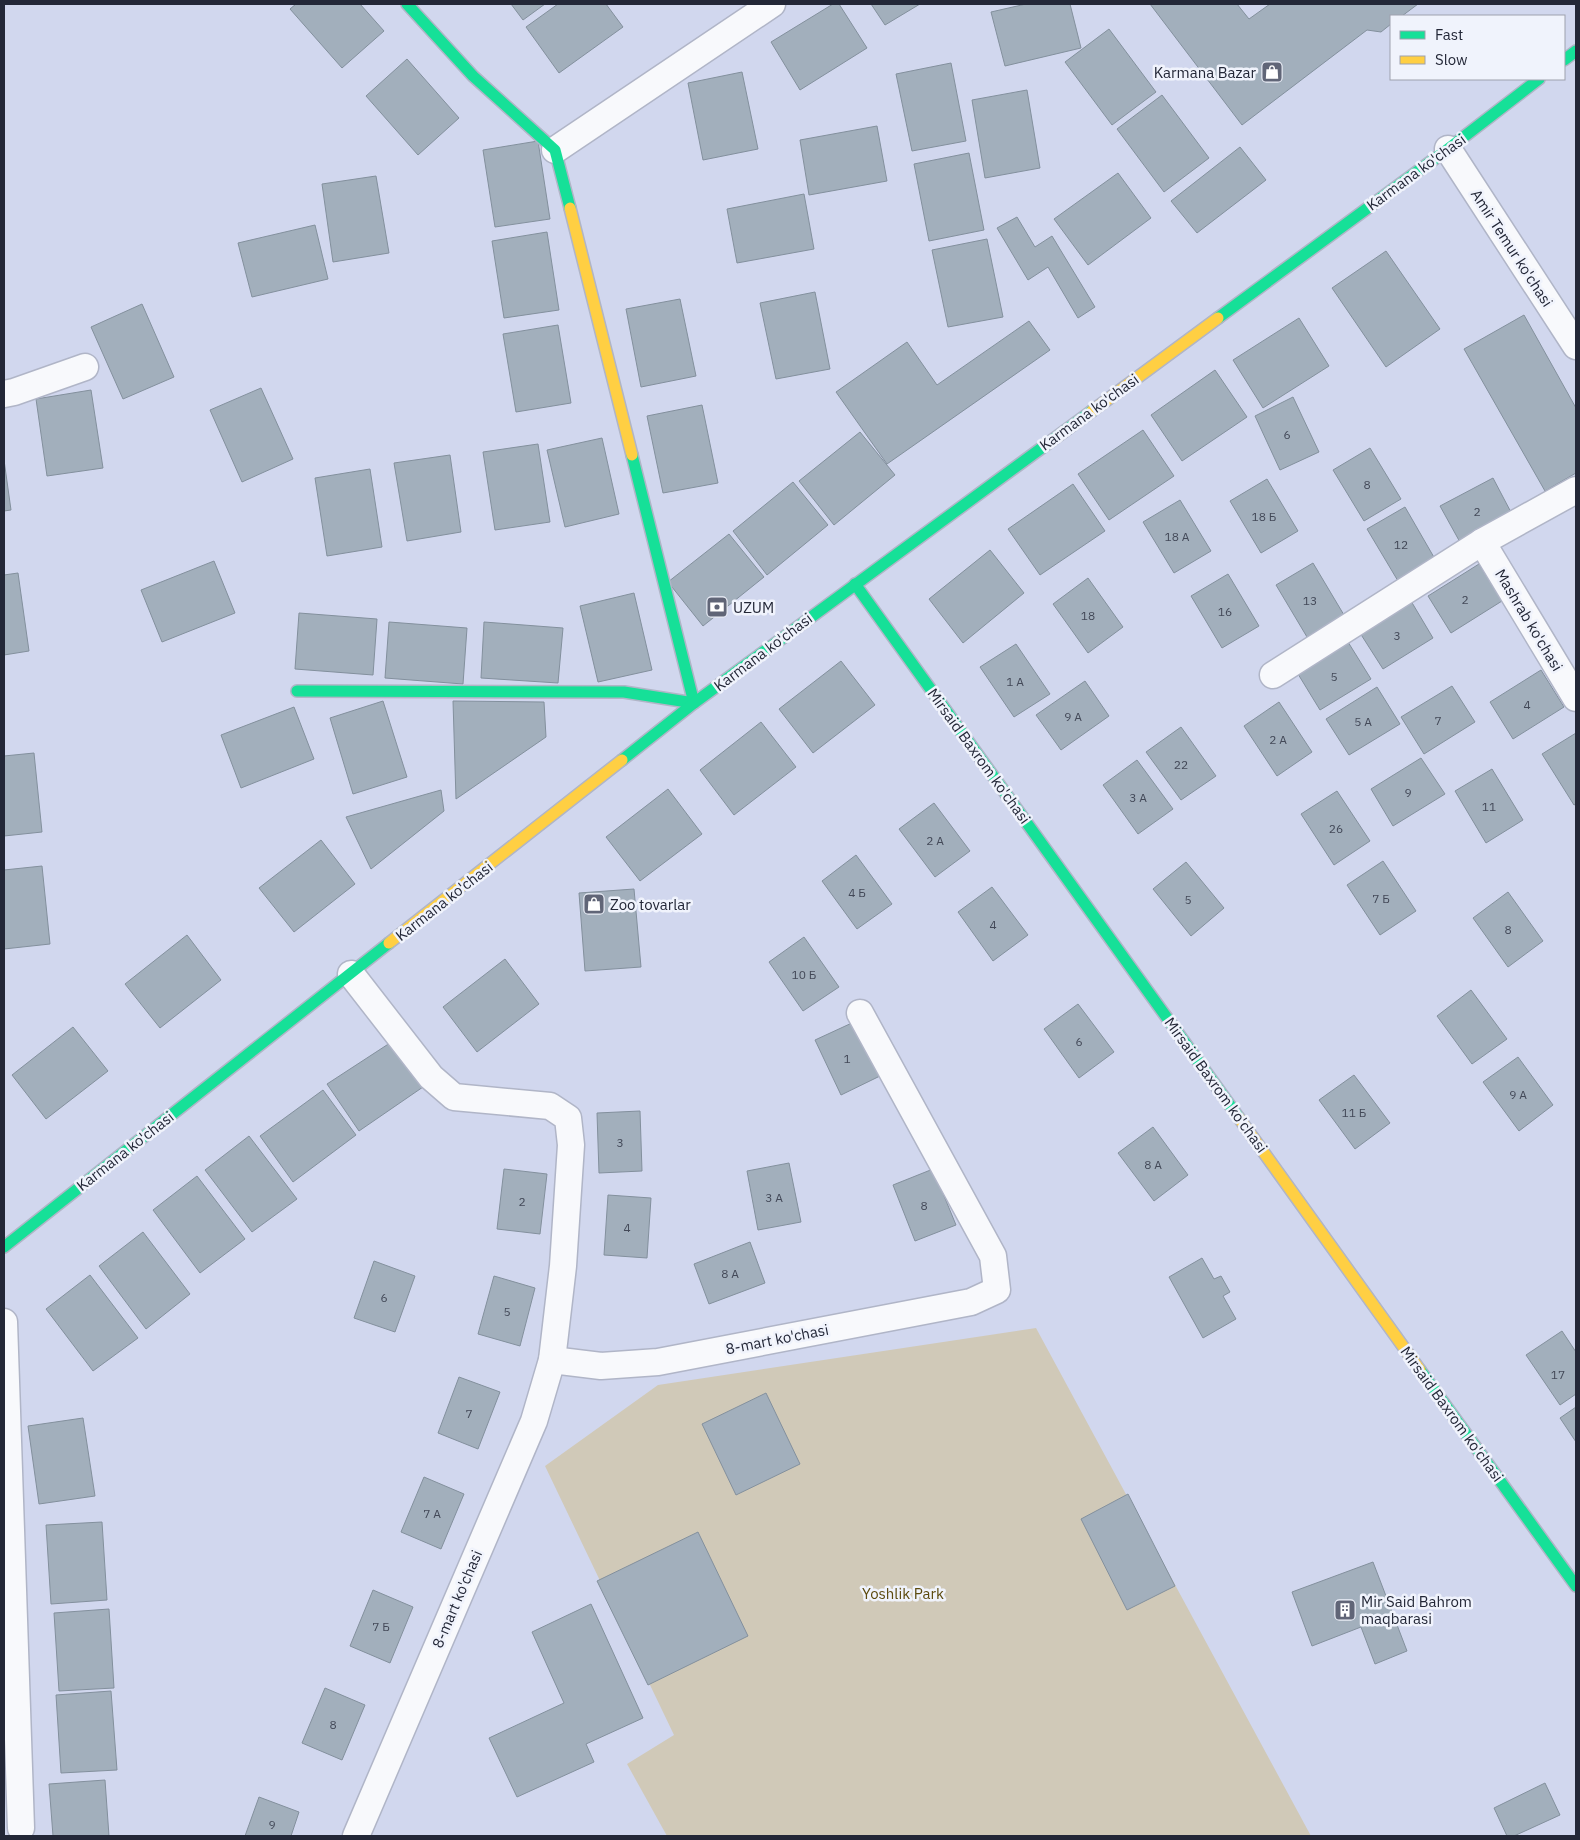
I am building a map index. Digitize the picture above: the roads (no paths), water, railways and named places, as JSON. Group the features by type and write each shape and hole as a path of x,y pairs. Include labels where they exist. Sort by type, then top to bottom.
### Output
{"street":[{"path":"297,690 624,692 694,703 555,150 473,76 407,4"},
{"path":"555,150 772,4"},
{"path":"1565,59 1576,51"},
{"name":"Karmana ko'chasi","path":"4,1247 694,703 1448,149 1538,80"},
{"name":"Amir Temur ko'chasi","path":"1448,149 1576,346"},
{"path":"4,394 85,367"},
{"path":"1273,675 1482,542 1576,490"},
{"name":"Mashrab ko'chasi","path":"1482,542 1576,698"},
{"name":"Mirsaid Baxrom ko'chasi","path":"855,584 1576,1586"},
{"name":"8-mart ko'chasi","path":"351,974 431,1076 454,1097 550,1106 568,1118 571,1145 563,1266 552,1360 534,1421 356,1836"},
{"name":"8-mart ko'chasi","path":"552,1360 601,1366 658,1362 971,1302 997,1290 993,1256 860,1013"},
{"path":"4,1322 21,1828"}],"place":[{"name":"Karmana Bazar","path":"1272,72"},
{"name":"UZUM","path":"717,607"},
{"name":"Zoo tovarlar","path":"594,904"},
{"name":"Mir Said Bahrom maqbarasi","path":"1345,1610"}],"park label":[{"name":"Yoshlik Park","path":"903,1593"}]}
